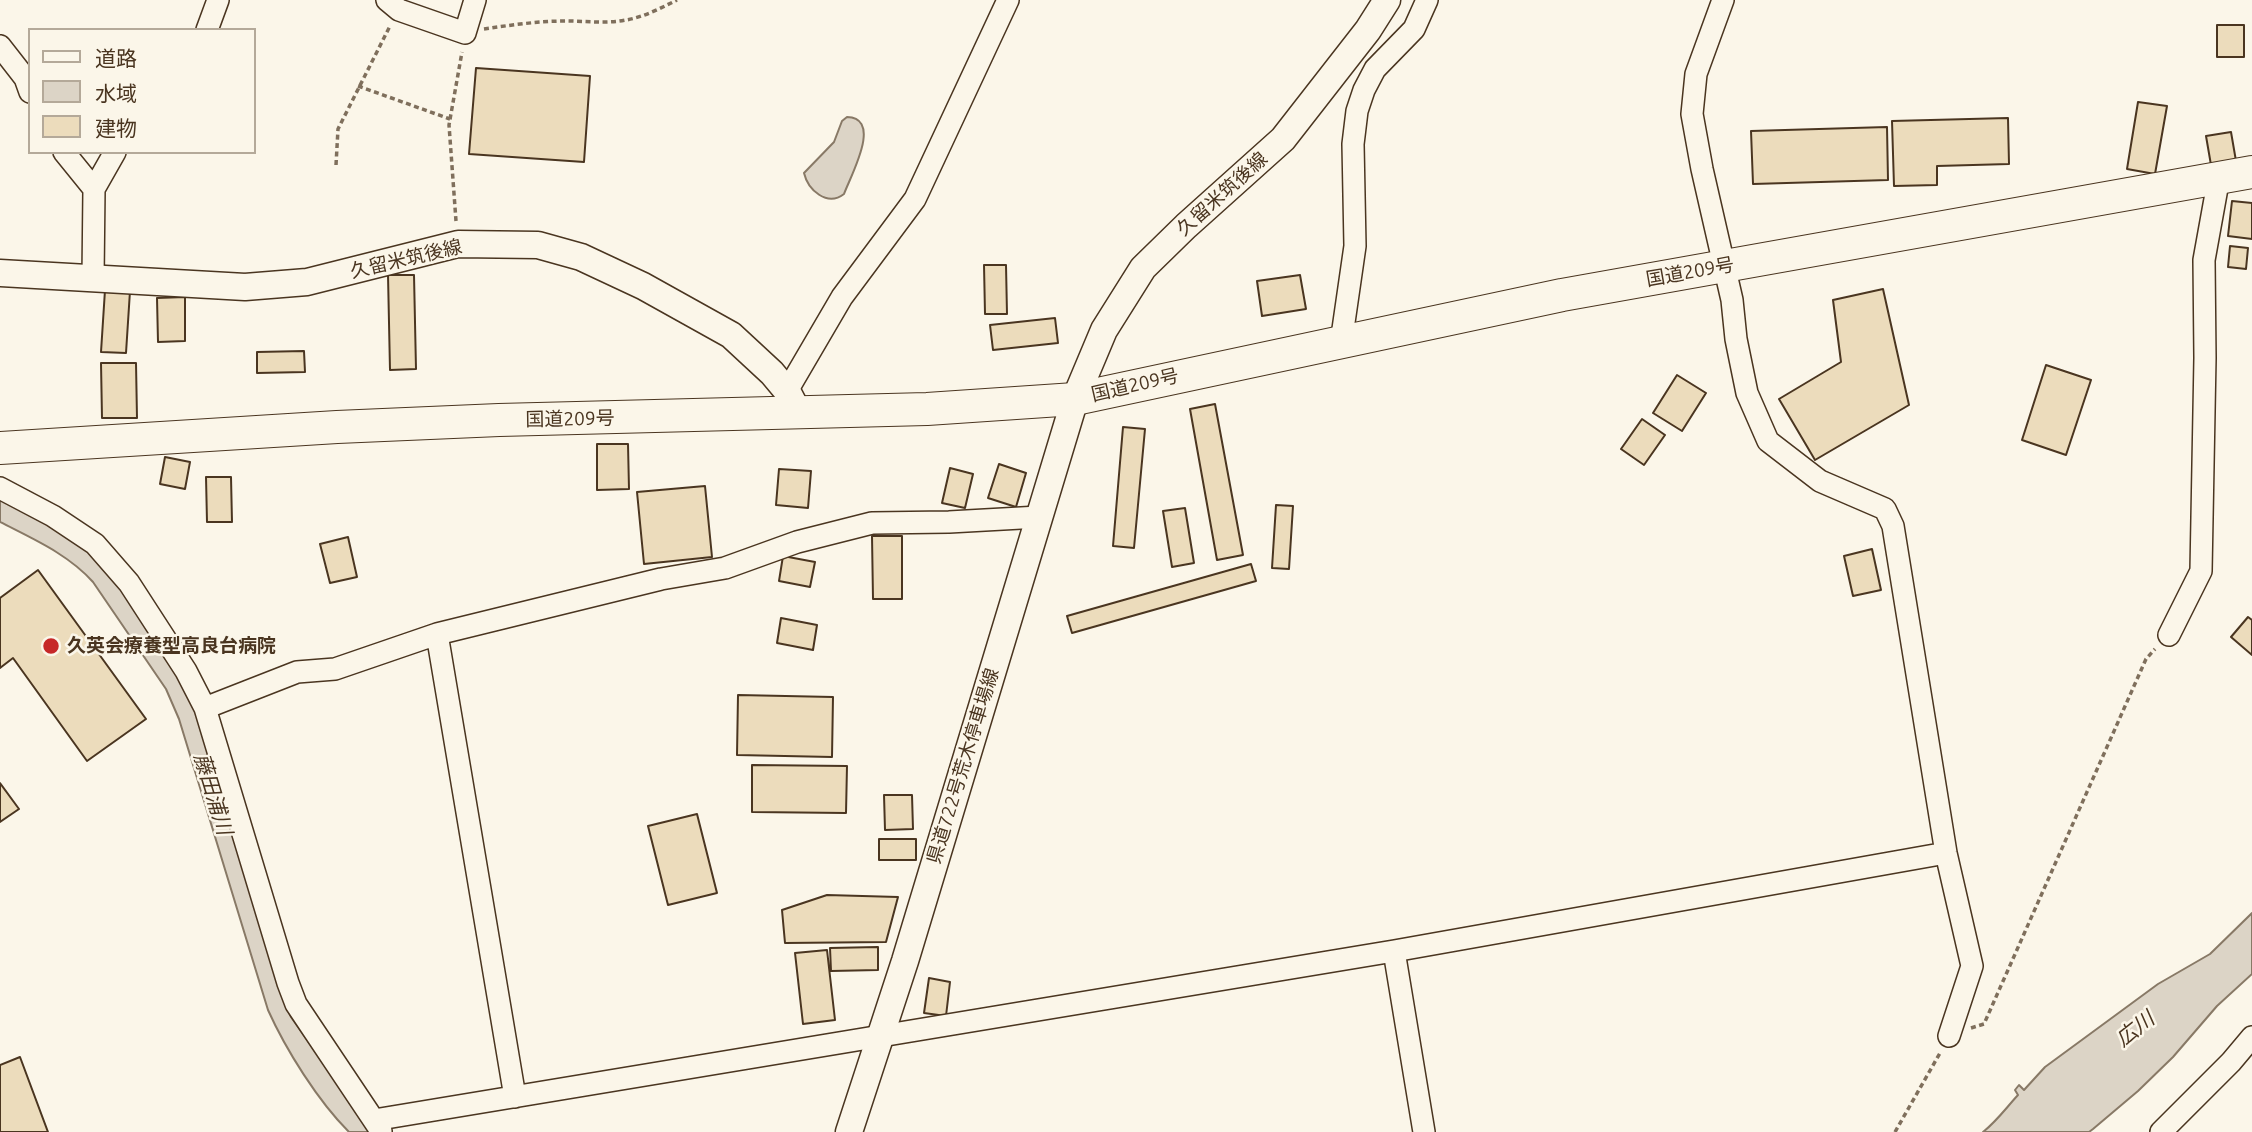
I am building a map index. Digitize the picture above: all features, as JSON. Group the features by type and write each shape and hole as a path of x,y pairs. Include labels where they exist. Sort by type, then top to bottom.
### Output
{"highway":[{"name":"国道209号","path":"0,448 793,402 927,409 1075,399 1562,295 2252,172"}],"main road":[{"name":"久留米筑後線","path":"1075,399 1104,330 1143,268 1283,139 1368,30 1387,0"},
{"name":"久留米筑後線","path":"0,273 245,286 307,282 458,244 538,245 582,257 643,286 731,335 772,373 793,402"},
{"name":"県道722号荒木停車場線","path":"849,1132 1075,399"}],"street":[{"path":"208,28 218,0"},
{"path":"393,5 465,33 475,0"},
{"path":"793,402 842,297 915,199 1008,0"},
{"path":"1341,343 1355,246 1353,144 1357,111 1363,90 1375,69 1413,29 1427,0"},
{"path":"1723,0 1696,74 1692,114 1747,393 1768,441 1820,481 1885,509 1893,526 1946,853 1972,967 1949,1036"},
{"path":"0,46 25,78 28,86"},
{"path":"66,154 94,189"},
{"path":"93,278 94,189 114,154"},
{"path":"2169,635 2201,571 2204,260 2219,177"},
{"path":"0,488 53,516 96,544 129,583 186,671 205,708 296,1004 378,1126 515,1097 1394,951 1946,853"},
{"path":"205,708 297,673 335,669 437,634 662,579 725,568 797,542 872,523 1039,517"},
{"path":"437,634 515,1097"},
{"path":"1394,951 1424,1132"},
{"path":"2161,1132 2231,1062 2252,1037"}],"path":[{"path":"458,244 450,119 465,33 516,24 627,20 677,0"},
{"path":"337,165 338,128 393,5"},
{"path":"358,86 450,119"},
{"path":"1895,1132 1949,1036 1984,1024 2147,659 2169,635"}],"water":[{"path":"847,117 857,120 863,127 862,149 844,194 838,198 825,198 814,191 804,173 834,142 842,121"},
{"name":"藤田浦川","path":"0,497 75,538 123,588 199,711 282,995 291,1017 372,1132 349,1132 337,1119 304,1074 268,1010 179,719 166,689 93,582 73,563 50,548 0,522"},
{"name":"広川","path":"2252,913 2252,974 2217,1006 2173,1057 2093,1129 2089,1132 1983,1132 2018,1095 2015,1090 2019,1085 2024,1090 2045,1067 2158,984 2210,954"}],"building":[{"path":"2217,25 2244,25 2244,57 2217,57"},
{"path":"476,68 590,76 584,162 469,154"},
{"path":"2138,102 2167,106 2155,174 2127,169"},
{"path":"2008,118 2009,164 1937,166 1937,185 1894,186 1892,121"},
{"path":"1887,127 1888,180 1753,184 1751,131"},
{"path":"2231,132 2236,161 2211,165 2206,136"},
{"path":"2232,201 2252,203 2252,239 2228,236"},
{"path":"2230,246 2248,248 2246,269 2228,267"},
{"path":"984,265 1006,265 1007,314 985,314"},
{"path":"388,275 414,275 416,369 390,370"},
{"path":"1300,275 1306,309 1262,316 1257,281"},
{"path":"1883,289 1909,405 1815,460 1779,399 1841,362 1833,300"},
{"path":"105,290 130,291 126,353 101,352"},
{"path":"185,297 185,341 158,342 157,298"},
{"path":"1055,318 1058,343 993,350 990,325"},
{"path":"304,351 305,372 257,373 257,352"},
{"path":"101,363 136,363 137,418 102,418"},
{"path":"2046,365 2091,380 2066,455 2022,440"},
{"path":"1677,375 1706,393 1682,431 1653,413"},
{"path":"1215,404 1243,555 1217,560 1190,409"},
{"path":"1642,419 1665,435 1644,465 1621,449"},
{"path":"1123,427 1145,429 1134,548 1113,546"},
{"path":"597,444 628,444 629,489 597,490"},
{"path":"165,457 190,462 185,489 160,484"},
{"path":"999,464 1026,473 1016,507 988,498"},
{"path":"950,468 973,474 965,508 942,503"},
{"path":"779,469 811,471 808,508 776,505"},
{"path":"206,477 231,477 232,522 207,522"},
{"path":"705,486 712,557 644,564 637,492"},
{"path":"1276,505 1293,506 1289,569 1272,568"},
{"path":"1185,508 1194,563 1172,567 1163,511"},
{"path":"872,536 902,536 902,599 873,599"},
{"path":"348,537 357,577 330,583 320,544"},
{"path":"1872,549 1881,590 1853,596 1844,556"},
{"path":"783,556 815,562 810,587 779,581"},
{"path":"1251,564 1256,581 1072,633 1067,616"},
{"path":"38,570 146,719 87,761 13,658 0,668 0,598"},
{"path":"2248,617 2252,620 2252,655 2231,637"},
{"path":"781,618 817,625 813,650 777,643"},
{"path":"738,695 833,697 832,757 737,755"},
{"path":"752,765 847,766 846,813 752,812"},
{"path":"0,783 19,809 0,822"},
{"path":"884,795 912,795 913,829 885,830"},
{"path":"697,814 717,893 668,905 648,826"},
{"path":"879,839 916,839 916,860 879,860"},
{"path":"827,895 898,897 886,942 785,943 782,910"},
{"path":"878,947 878,970 831,971 830,948"},
{"path":"827,950 835,1020 803,1024 795,953"},
{"path":"929,978 950,982 946,1016 924,1013"},
{"path":"20,1057 48,1132 0,1132 0,1065"}],"place":[{"name":"久英会療養型高良台病院","path":"51,646"}]}
